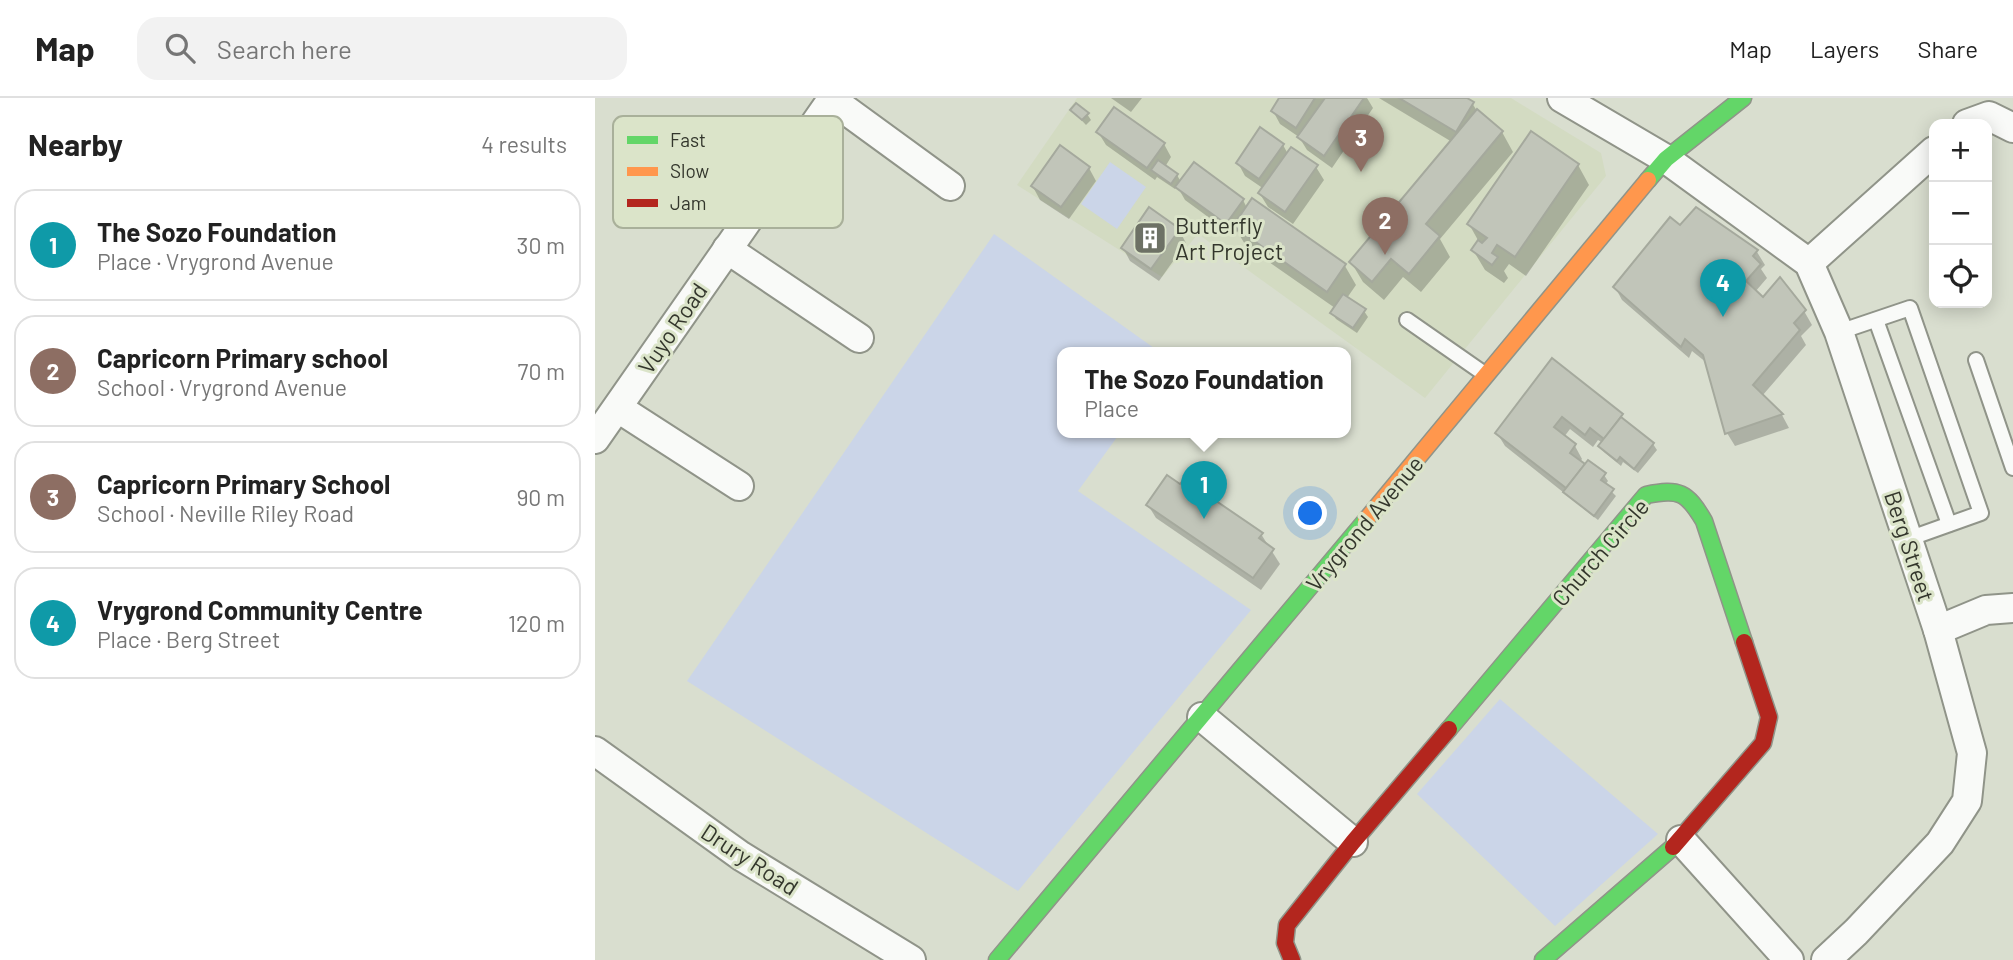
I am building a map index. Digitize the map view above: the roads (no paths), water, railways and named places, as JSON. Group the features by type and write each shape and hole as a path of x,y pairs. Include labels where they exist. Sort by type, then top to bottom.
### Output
{"street":[{"path":"1562,98 1666,159 1809,263 1929,155"},
{"name":"Vrygrond Avenue","path":"997,960 1202,718 1666,159 1743,98"},
{"name":"Vuyo Road","path":"820,116 832,99 950,186"},
{"path":"1981,119 1989,116 2013,128"},
{"name":"Vuyo Road","path":"595,439 742,228"},
{"path":"727,249 859,338"},
{"name":"Berg Street","path":"1809,263 1839,332 1938,630 1972,752 1966,802 1940,843 1826,960"},
{"path":"618,408 739,486"},
{"name":"Church Circle","path":"1292,960 1285,943 1287,925 1353,842 1646,495 1670,489 1686,495 1703,521 1769,717 1763,743 1681,840 1543,960"},
{"path":"1938,630 1986,610 2013,607"},
{"path":"1202,718 1353,842"},
{"name":"Drury Road","path":"595,751 741,856 911,960"},
{"path":"1681,840 1789,960"}],"lane":[{"path":"1839,332 1910,308 1981,513 1907,539"},
{"path":"1407,320 1487,375"},
{"path":"1876,320 1949,524"},
{"path":"1976,360 2013,468"}],"place":[{"name":"Capricorn Primary School","path":"1361,172"},
{"name":"Butterfly Art Project","path":"1150,238"},
{"name":"Capricorn Primary school","path":"1385,255"},
{"name":"Vrygrond Community Centre","path":"1723,317"},
{"name":"The Sozo Foundation","path":"1204,519"}]}
